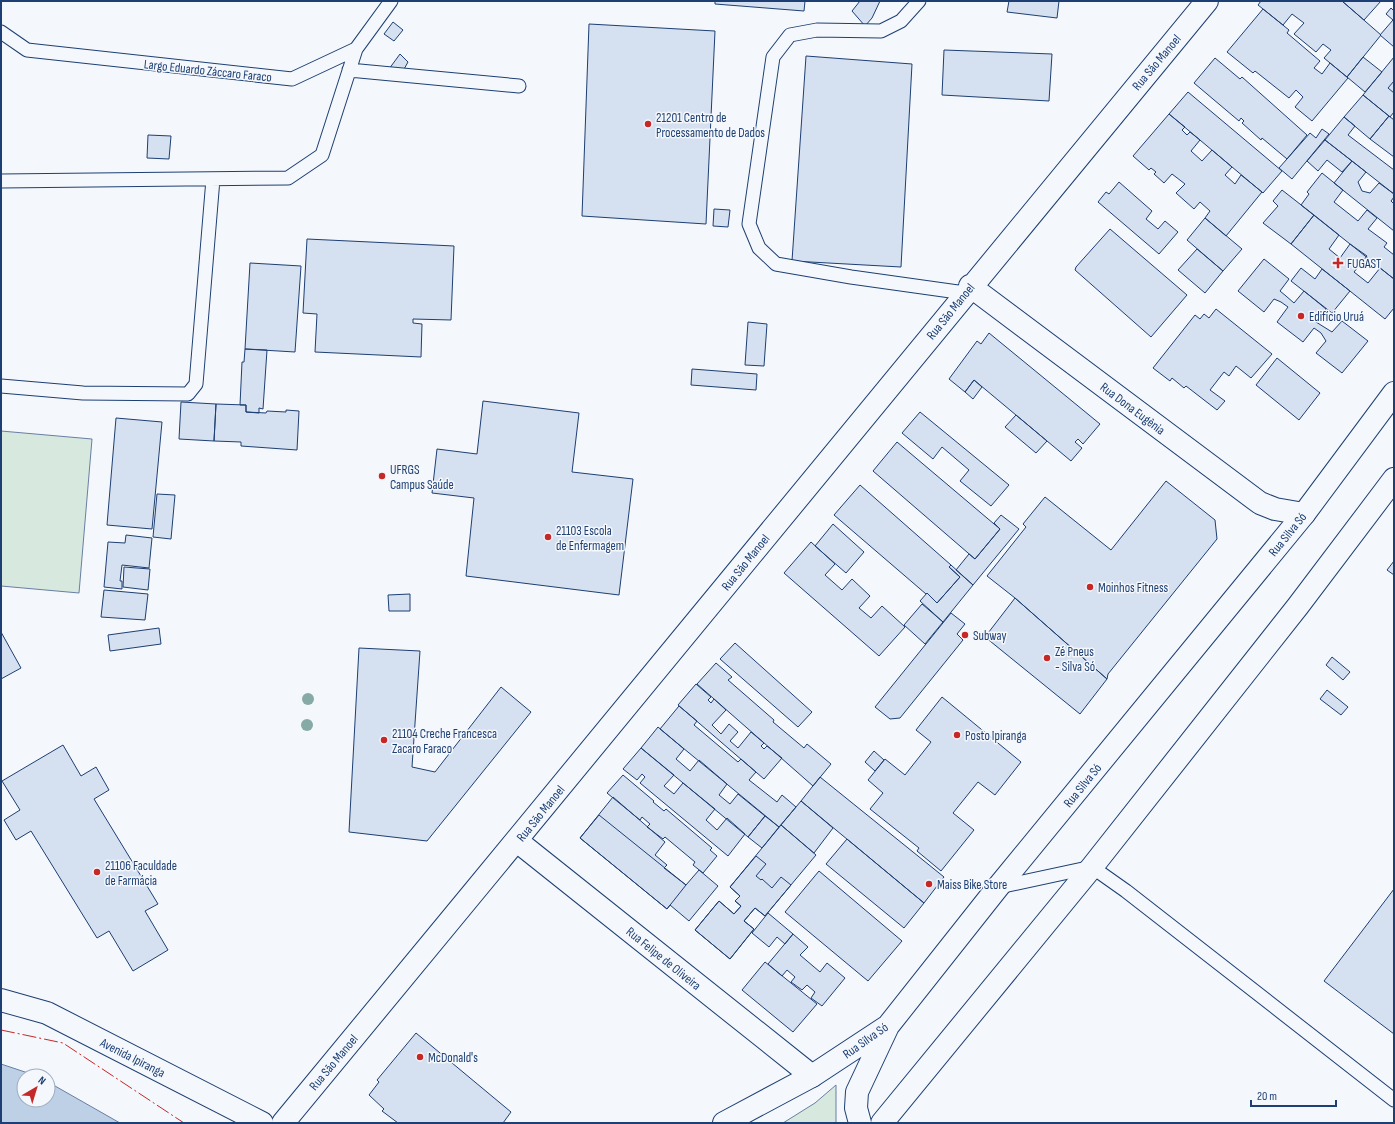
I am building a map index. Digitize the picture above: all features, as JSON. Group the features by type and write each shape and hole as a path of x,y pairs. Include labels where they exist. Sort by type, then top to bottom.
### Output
{"main road":[{"name":"Rua São Manoel","path":"283,1123 517,841 967,289 1207,1"},
{"name":"Rua Dona Eugênia","path":"967,289 1260,503 1275,510 1304,514"},
{"name":"Rua Silva Só","path":"724,1123 812,1076 888,1026 998,887 1304,514 1394,393"},
{"path":"882,1123 1092,867 1298,606 1394,479"},
{"name":"Rua Felipe de Oliveira","path":"517,841 812,1076"},
{"name":"Avenida Ipiranga","path":"1,1000 47,1013 262,1123"},
{"path":"860,1123 856,1108 857,1092 888,1026"}],"lane":[{"name":"Largo Eduardo Záccaro Faraco","path":"1,32 27,50 292,79 356,49 391,1"},
{"path":"919,1 901,21 881,31 817,30 790,35 773,58 749,224 759,248 776,264 851,277 967,289"},
{"path":"1,181 288,178 322,155 356,49"},
{"path":"349,70 519,86"},
{"path":"1,386 83,393 188,394 196,384 213,179"},
{"path":"998,887 1092,867 1132,896 1394,1100"}],"shaded area":[{"path":"1,431 92,439 79,593 1,586"},
{"path":"836,1085 836,1123 783,1123 815,1103"}],"water":[{"path":"1,1064 16,1069 16,1108 56,1108 56,1087 120,1123 1,1123"}],"building":[{"path":"715,1 805,1 804,11 715,4"},
{"path":"860,1 880,1 872,18 865,26 852,11"},
{"path":"1009,1 1059,1 1057,18 1007,12"},
{"path":"1261,1 1342,1 1381,35 1347,77 1324,58 1331,50 1323,44 1316,52 1294,34 1304,23 1292,14 1283,25 1258,5"},
{"path":"1342,1 1381,1 1364,20"},
{"path":"1391,8 1394,11 1394,47 1380,35 1393,20 1386,14"},
{"path":"1263,9 1289,30 1287,33 1320,61 1314,68 1322,74 1330,63 1348,78 1312,121 1295,107 1303,97 1296,90 1289,98 1255,71 1253,73 1227,52"},
{"path":"393,22 403,30 394,41 384,34"},
{"name":"21201 Centro de Processamento de Dados","path":"589,24 715,31 706,224 582,216"},
{"path":"944,50 1052,54 1049,101 942,95"},
{"path":"400,54 408,62 403,71 389,69"},
{"path":"806,56 912,64 901,267 792,261"},
{"path":"1363,57 1382,72 1365,92 1347,77"},
{"path":"1394,57 1394,112 1390,117 1363,95"},
{"path":"1215,58 1240,79 1242,77 1307,135 1287,159 1262,138 1261,140 1242,123 1244,121 1241,118 1239,121 1194,83"},
{"path":"1394,81 1394,93 1388,88"},
{"path":"1188,92 1282,171 1263,193 1169,114"},
{"path":"1363,95 1389,116 1370,139 1344,117"},
{"path":"1169,114 1185,127 1182,130 1187,135 1190,132 1200,140 1191,151 1202,161 1212,150 1232,167 1225,175 1235,184 1241,175 1262,192 1226,236 1205,218 1210,211 1200,202 1194,209 1176,193 1185,184 1172,174 1164,183 1154,174 1156,172 1151,168 1149,170 1133,156"},
{"path":"1389,116 1394,120 1394,157 1370,139"},
{"path":"1344,117 1355,126 1348,135 1394,170 1394,194 1325,140"},
{"path":"1322,129 1329,134 1292,179 1279,168 1310,133 1316,138"},
{"path":"148,135 171,136 169,159 147,158"},
{"path":"1325,140 1352,161 1342,172 1327,160 1318,171 1307,161"},
{"path":"1352,161 1366,172 1358,182 1362,191 1370,193 1379,183 1394,194 1391,201 1394,204 1394,231 1334,183"},
{"path":"1322,173 1343,190 1334,202 1358,221 1367,210 1377,218 1368,229 1387,243 1384,247 1394,255 1394,279 1301,205 1309,194 1307,192"},
{"path":"1119,182 1152,211 1146,219 1158,229 1165,221 1178,232 1159,254 1098,202 1106,192 1109,194"},
{"path":"1282,190 1314,215 1291,244 1263,223 1278,206 1273,201"},
{"path":"714,209 730,210 728,227 713,226"},
{"name":"FUGAST","path":"1314,215 1339,235 1329,249 1340,258 1350,244 1367,256 1354,272 1368,283 1380,268 1394,279 1394,308 1385,319 1291,244"},
{"path":"1205,218 1242,249 1223,271 1187,240"},
{"path":"1110,229 1187,295 1151,337 1075,270"},
{"path":"307,239 454,246 451,320 413,319 413,323 422,324 421,357 315,352 317,314 303,313"},
{"path":"1197,249 1223,271 1205,293 1178,270"},
{"name":"Edifício Uruá","path":"1264,259 1289,279 1280,291 1294,303 1304,291 1326,309 1316,322 1332,332 1342,321 1368,341 1342,373 1316,353 1326,341 1321,333 1314,328 1303,342 1277,322 1288,307 1274,299 1264,312 1238,291"},
{"path":"250,263 301,266 295,352 245,349"},
{"path":"1301,268 1315,279 1322,269 1350,291 1332,313 1291,281"},
{"path":"1216,309 1272,354 1251,378 1236,366 1229,376 1224,372 1210,390 1225,401 1217,410 1186,386 1184,388 1172,378 1170,381 1153,368 1195,315 1200,319 1204,314 1209,318"},
{"path":"748,322 767,324 764,366 745,365"},
{"path":"989,333 1100,424 1083,444 1078,439 1075,442 1082,448 1071,461 974,380 965,392 949,379 977,341 981,344"},
{"path":"245,349 267,350 263,409 259,408 259,413 246,412 246,405 240,405 242,362 244,362"},
{"path":"1277,358 1320,393 1299,420 1256,385"},
{"path":"692,369 757,374 756,390 691,385"},
{"path":"974,380 982,387 973,399 965,392"},
{"name":"21103 Escola de Enfermagem","path":"483,401 579,413 572,472 633,479 619,595 466,576 474,498 432,493 437,449 477,454"},
{"path":"181,402 216,404 214,441 179,439"},
{"path":"216,404 246,405 246,412 266,413 267,411 299,411 297,450 241,446 241,442 214,441"},
{"path":"920,412 1009,485 991,506 960,481 969,470 942,447 933,459 902,433"},
{"path":"1016,415 1047,441 1036,453 1005,427"},
{"path":"116,418 162,422 152,529 107,525"},
{"path":"897,442 1000,529 975,559 873,471"},
{"name":"Moinhos Fitness","path":"1166,481 1215,520 1217,539 1108,674 1107,679 1015,598 987,576 1026,527 1023,524 1045,497 1111,550"},
{"path":"860,485 951,565 949,567 960,577 937,603 834,515"},
{"path":"157,494 175,495 171,539 153,537"},
{"path":"1001,515 1019,529 973,585 956,570 969,554 975,559 1000,529 994,523"},
{"path":"833,524 864,552 846,573 815,546"},
{"path":"126,535 152,538 149,568 122,565 120,581 122,581 122,589 104,587 108,542 125,543"},
{"path":"811,542 835,564 825,575 842,590 852,579 870,596 859,608 871,618 882,606 905,627 879,656 784,573"},
{"path":"1394,561 1394,575 1387,570"},
{"path":"951,565 973,585 943,622 920,601 927,593 937,603 960,577 949,567"},
{"path":"124,567 150,569 148,590 123,587"},
{"path":"104,590 148,594 145,620 101,617"},
{"path":"410,594 410,611 389,611 388,595"},
{"name":"Zé Pneus - Silva Só","path":"1015,598 1107,679 1080,714 985,637"},
{"path":"922,604 943,622 925,644 904,625"},
{"path":"951,613 965,624 957,634 963,640 900,718 890,719 875,707"},
{"path":"159,628 161,644 110,651 108,635"},
{"path":"1,632 21,668 1,679"},
{"path":"735,643 812,712 798,727 720,659"},
{"name":"21104 Creche Francesca Zacaro Faraco","path":"359,648 420,651 412,767 435,772 501,687 531,712 427,841 349,832"},
{"path":"1332,657 1350,672 1343,680 1326,665"},
{"path":"716,663 732,677 728,680 774,720 773,722 804,748 807,744 831,764 813,786 697,684"},
{"path":"696,684 711,697 708,700 711,703 714,699 726,710 712,725 721,734 729,724 738,732 730,741 738,748 751,732 764,743 761,746 764,749 767,746 782,758 764,779 678,705"},
{"path":"1327,690 1348,707 1341,715 1320,699"},
{"path":"942,697 1021,762 995,795 978,782 953,813 974,830 941,871 917,851 919,848 870,809 883,793 868,780 885,759 905,775 931,742 916,730"},
{"path":"679,706 697,721 694,725 738,762 741,759 756,772 749,780 777,802 782,795 796,807 779,827 660,729"},
{"path":"658,727 684,749 676,759 690,771 699,760 727,784 719,795 730,804 738,794 765,816 748,837 641,748"},
{"name":"21106 Faculdade de Farmácia","path":"63,745 81,776 96,767 109,790 94,799 158,904 145,911 168,950 133,971 109,931 97,938 31,831 16,840 4,820 20,810 2,781"},
{"path":"641,748 674,775 664,786 674,794 683,783 715,809 706,820 717,830 727,818 745,834 728,856 640,783 645,777 642,774 637,780 623,769"},
{"path":"874,751 884,760 875,771 865,762"},
{"path":"623,775 654,801 653,802 664,811 666,809 712,848 710,850 717,856 703,873 693,865 695,862 665,837 663,839 647,827 650,824 642,817 640,820 607,793"},
{"path":"820,777 944,877 924,903 801,801"},
{"path":"613,797 665,842 655,855 667,865 664,868 686,885 699,870 718,886 689,921 670,905 667,909 580,838"},
{"path":"801,801 833,828 814,853 781,825"},
{"path":"599,815 686,885 667,909 580,838"},
{"path":"765,816 779,827 762,848 748,837"},
{"path":"781,825 816,855 765,916 755,908 744,921 754,929 730,959 695,930 719,901 734,914 741,906 735,901 740,896 730,887"},
{"path":"847,839 924,903 904,928 826,864"},
{"path":"756,856 766,864 756,876 772,888 781,877 791,885 765,916 755,908 744,921 754,929 730,959 695,930 719,901 734,914 741,906 735,901 740,896 730,887"},
{"path":"819,871 902,941 868,981 785,912"},
{"path":"1394,889 1394,1034 1324,981"},
{"path":"768,913 793,934 785,944 777,937 769,947 752,933"},
{"path":"793,934 808,947 800,955 820,972 827,963 845,978 822,1006 811,998 815,992 807,985 802,990 791,982 795,977 787,970 782,976 768,964"},
{"path":"765,962 817,1004 793,1032 742,990"},
{"name":"McDonald's","path":"416,1033 511,1112 503,1123 398,1123 382,1111 384,1109 369,1095 379,1082 377,1080"}],"power":[{"path":"1,1030 63,1043 184,1123"}],"place":[{"name":"21201 Centro de Processamento de Dados","path":"648,124"},
{"name":"FUGAST","path":"1338,263"},
{"name":"Edifício Uruá","path":"1301,316"},
{"name":"UFRGS Campus Saúde","path":"382,476"},
{"name":"21103 Escola de Enfermagem","path":"548,537"},
{"name":"Moinhos Fitness","path":"1090,587"},
{"name":"Subway","path":"965,635"},
{"name":"Zé Pneus - Silva Só","path":"1047,658"},
{"name":"Posto Ipiranga","path":"957,735"},
{"name":"21104 Creche Francesca Zacaro Faraco","path":"384,740"},
{"name":"21106 Faculdade de Farmácia","path":"97,872"},
{"name":"Maiss Bike Store","path":"929,884"},
{"name":"McDonald's","path":"420,1057"}]}
